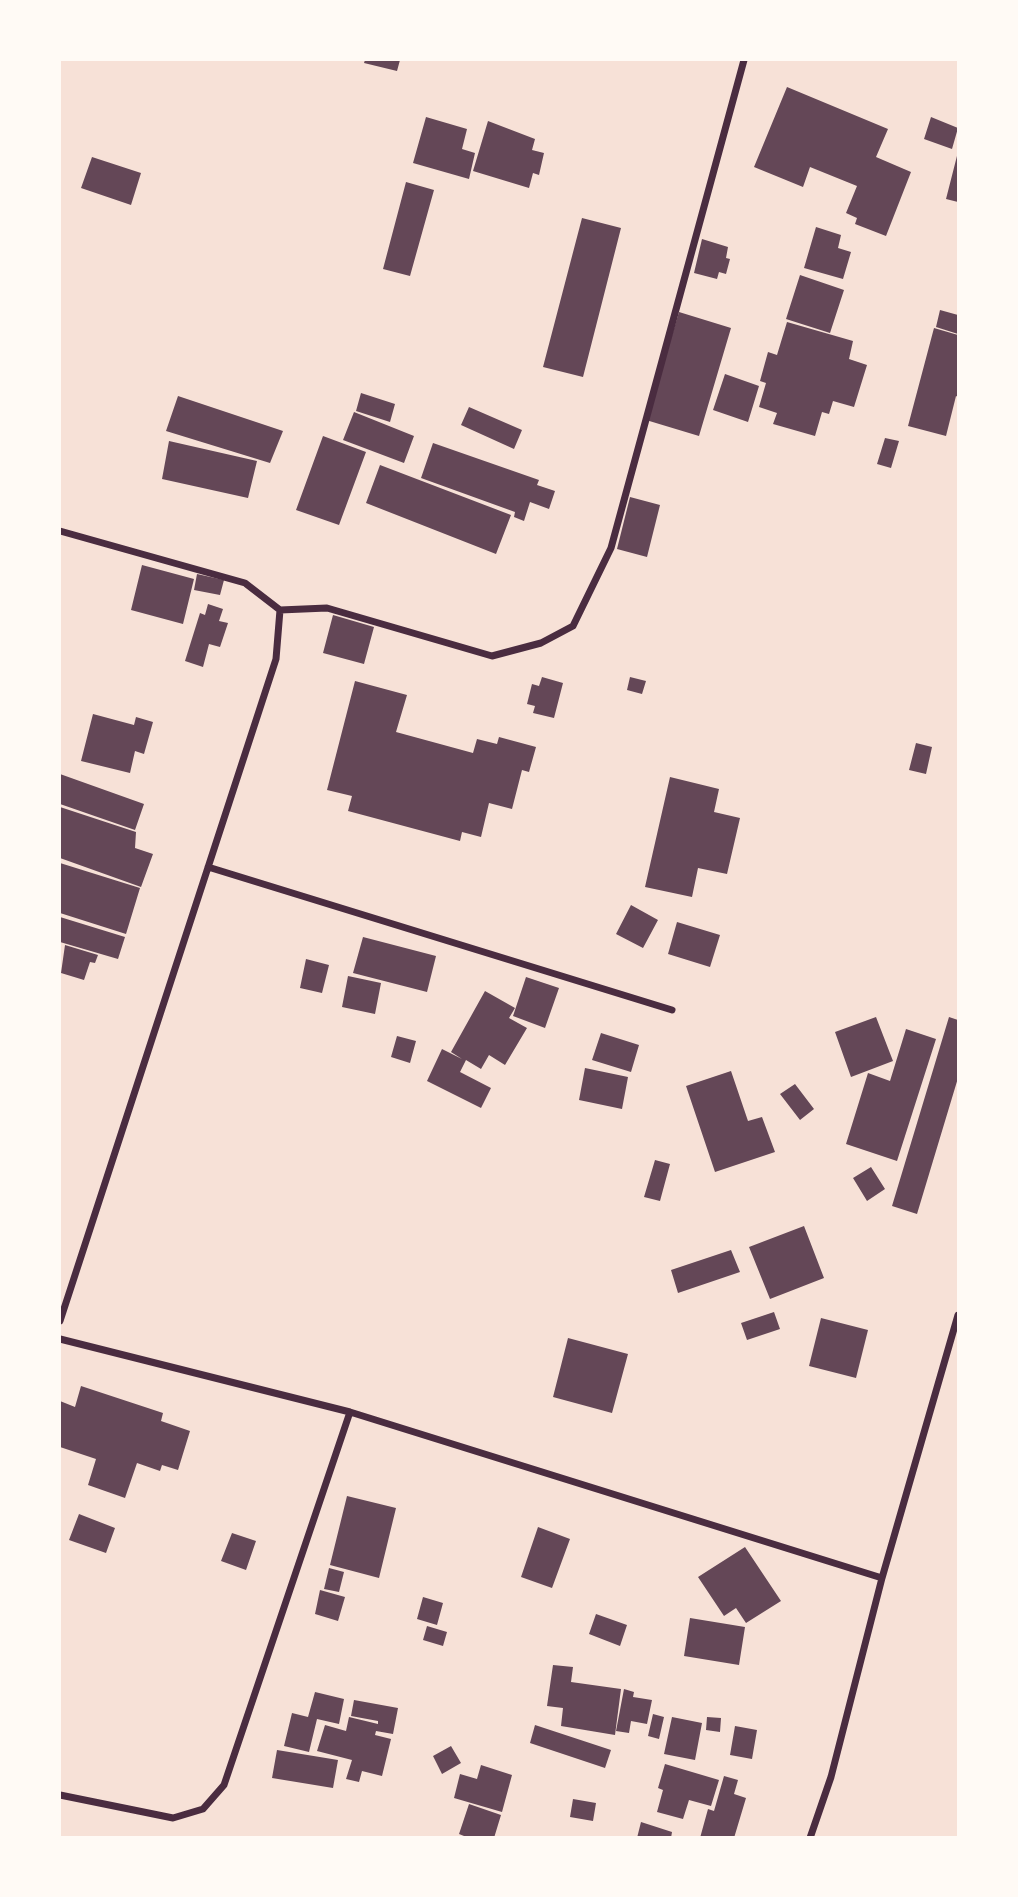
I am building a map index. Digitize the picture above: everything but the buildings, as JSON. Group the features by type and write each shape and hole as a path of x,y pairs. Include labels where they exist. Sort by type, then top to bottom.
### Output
{"street":[{"path":"60,531 245,583 280,610 327,608 492,656 541,643 573,626 611,548 744,60"},
{"path":"60,1321 276,659 280,610"},
{"path":"208,867 672,1010"},
{"path":"810,1838 831,1777 881,1578 958,1315"},
{"path":"60,1339 350,1412 881,1578"},
{"path":"60,1795 173,1818 203,1809 223,1785 350,1412"}]}
